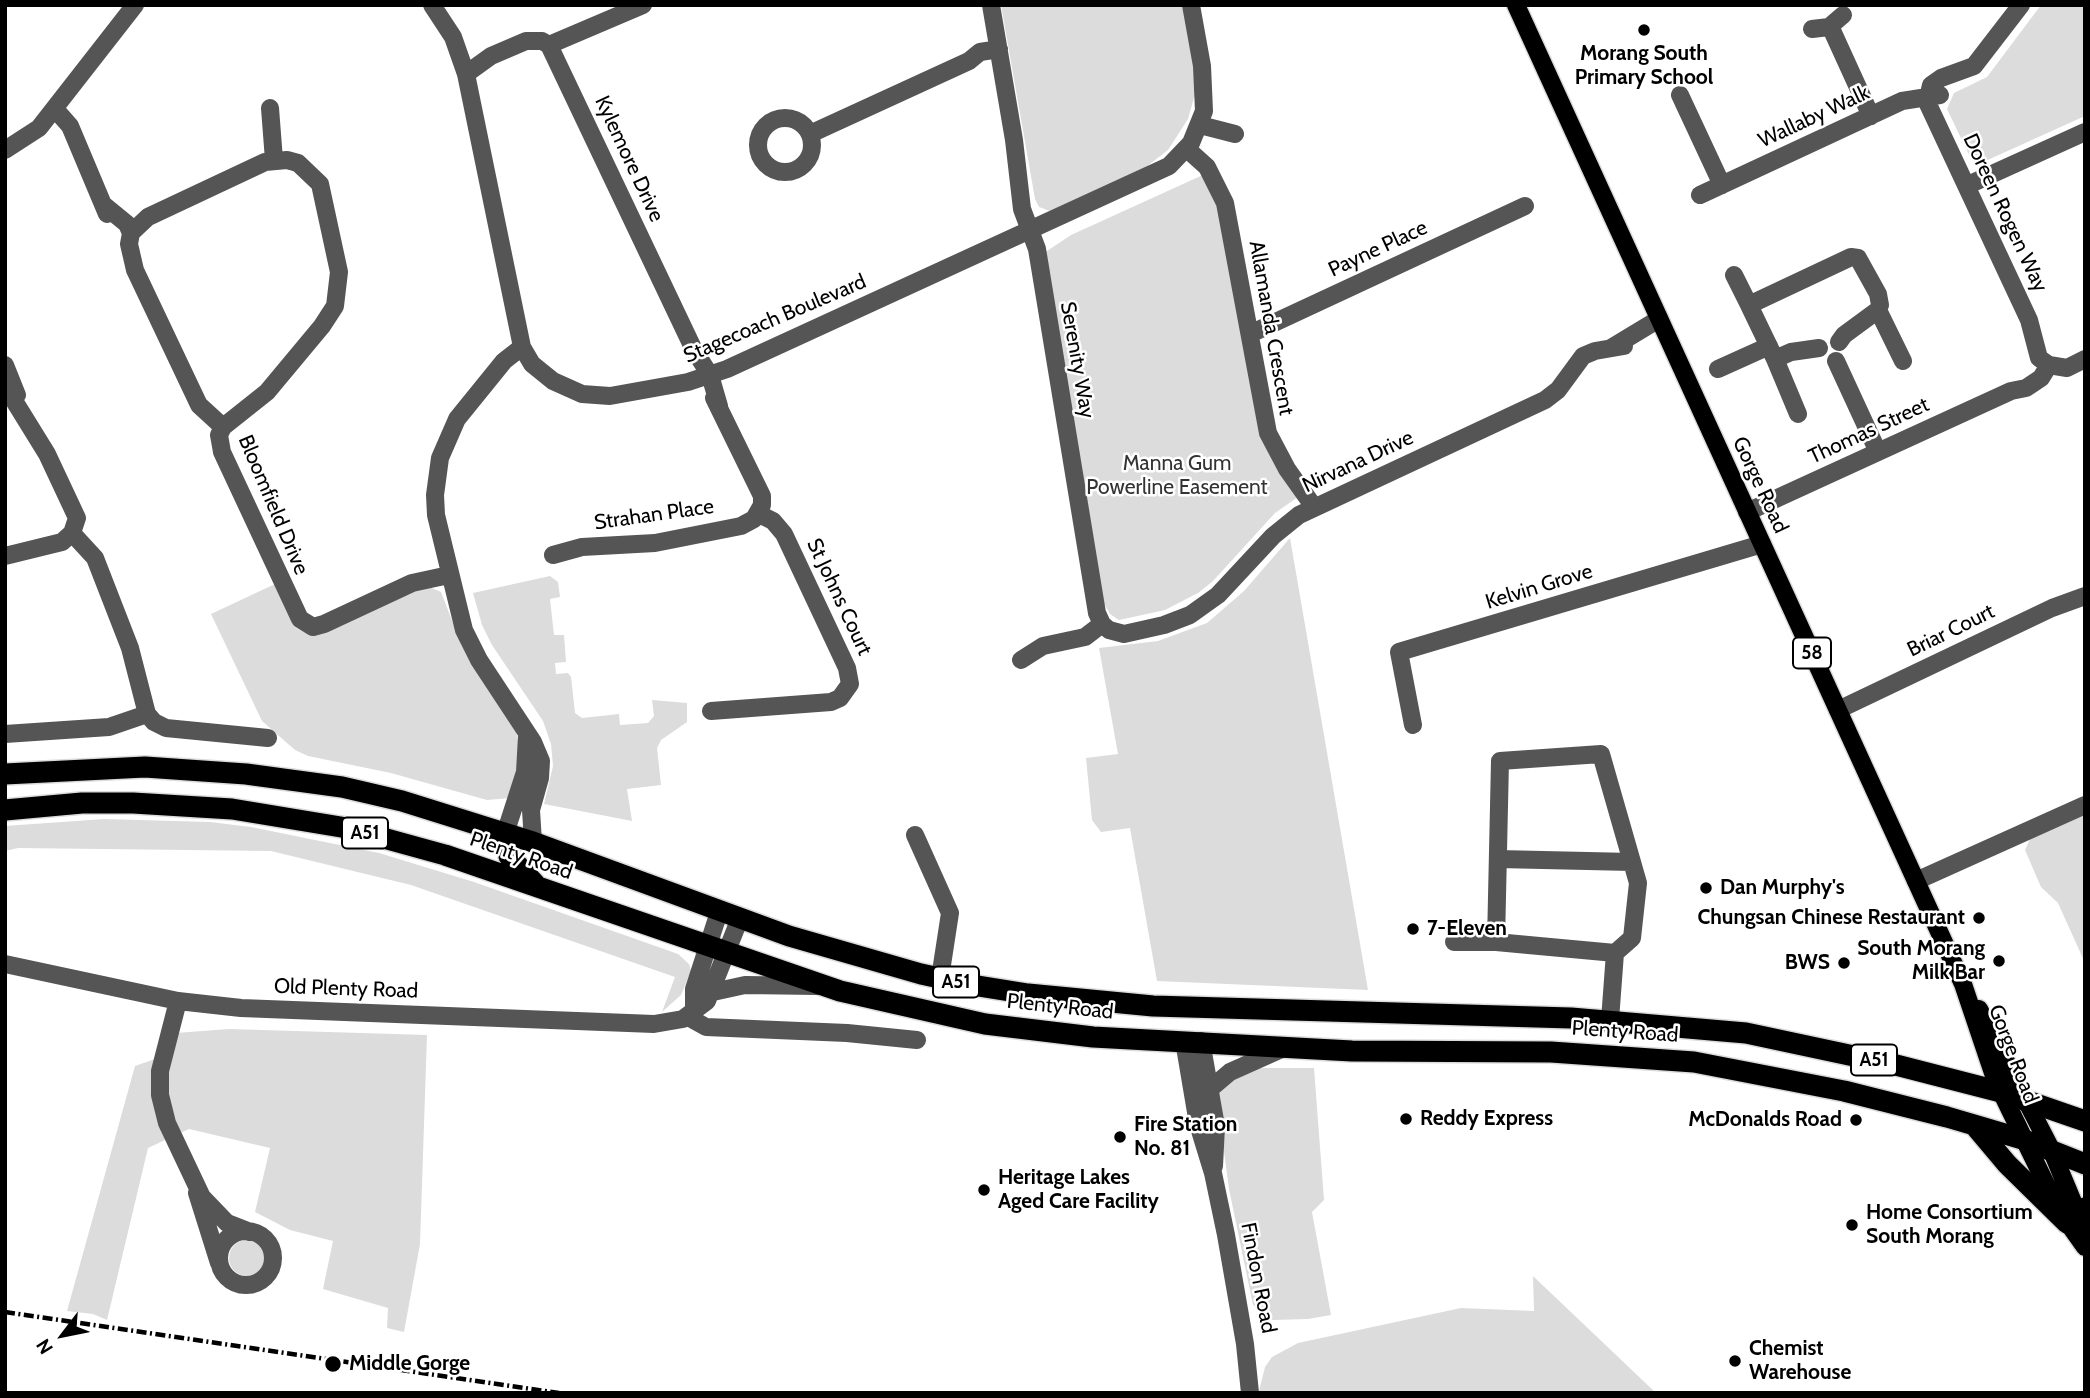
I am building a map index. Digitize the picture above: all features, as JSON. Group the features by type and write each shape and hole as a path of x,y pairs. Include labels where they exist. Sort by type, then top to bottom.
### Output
{"highway":[{"name":"Plenty Road","path":"5,774 145,767 299,780 402,801 533,842 789,936 940,978 1028,994 1189,1007 1379,1010 1610,1020 1746,1033 1884,1062 2001,1092 2081,1117"},
{"name":"Plenty Road","path":"5,810 82,803 133,803 244,811 347,828 444,855 826,986 897,1006 985,1024 1093,1037 1352,1051 1601,1054 1694,1062 1844,1091 1975,1125 2051,1149 2085,1164"},
{"path":"505,834 511,859 539,888"},
{"name":"Findon Road","path":"1189,1007 1192,1041"},
{"path":"1975,1125 2007,1164 2077,1215"}],"main road":[{"name":"Gorge Road","path":"1516,5 1963,984 1992,1032 2025,1100"},
{"name":"Gorge Road","path":"1963,984 1985,1054 2022,1139"},
{"name":"58","path":"2025,1100 2051,1149 2077,1215 2084,1245"},
{"name":"58","path":"2022,1139 2077,1215"}],"street":[{"path":"5,149 33,134 135,5"},
{"path":"432,5 453,37 465,69 525,353 486,382 469,401 446,438 436,477 436,515 456,608 468,641 538,751 541,769 531,810 533,842"},
{"path":"465,69 526,40 542,41 552,49 643,5"},
{"name":"Serenity Way","path":"991,5 1023,195 1023,213 1037,249 1038,269 1097,611 1102,624"},
{"path":"1030,230 1160,171 1185,151 1200,125 1205,93 1191,5"},
{"path":"1933,97 1928,89 1936,80 1959,74 1976,64 2021,5"},
{"path":"1828,23 1871,116"},
{"name":"Kylemore Drive","path":"552,49 706,377"},
{"path":"810,134 970,61 999,54"},
{"path":"1681,96 1722,185"},
{"name":"Wallaby Walk","path":"1700,195 1905,100 1933,97"},
{"name":"Doreen Rogen Way","path":"1933,97 1929,110 1968,185 2045,359"},
{"path":"270,108 274,160"},
{"path":"51,113 78,149 105,206 127,230 148,217 274,160 298,163 320,184 338,263 338,294 322,326 267,392 223,427"},
{"path":"1200,125 1235,134"},
{"path":"1968,185 2085,132"},
{"name":"Allamanda Crescent","path":"1185,151 1204,163 1218,187 1226,209 1268,433 1287,469 1314,507"},
{"name":"Payne Place","path":"1250,334 1525,206"},
{"name":"Bloomfield Drive","path":"127,230 135,270 200,405 223,427 219,435 222,452 294,608 304,622 313,627 324,624 412,583 449,575"},
{"name":"Stagecoach Boulevard","path":"525,353 553,381 582,394 596,396 624,395 706,377 1030,230"},
{"path":"1749,305 1851,257 1858,258 1864,264 1878,294 1878,310 1903,361"},
{"path":"1734,275 1772,352 1798,414"},
{"path":"1839,342 1844,335 1878,310"},
{"name":"Nirvana Drive","path":"1102,624 1114,632 1130,633 1170,623 1197,610 1223,592 1281,528 1314,507 1545,400 1558,390 1584,356 1618,347 1659,319"},
{"path":"1718,369 1772,352 1819,348 1826,340 1839,342"},
{"path":"1836,361 1843,351 1839,342"},
{"path":"1819,348 1822,359 1836,361"},
{"path":"2045,359 2085,357"},
{"name":"Thomas Street","path":"1747,512 2011,391 2045,359"},
{"path":"1836,361 1878,452"},
{"path":"5,365 21,408"},
{"path":"706,377 762,496 759,514"},
{"path":"5,386 21,408 72,503 77,518 72,533 55,544 5,556"},
{"name":"Strahan Place","path":"553,555 582,547 628,547 707,533 741,526 759,514"},
{"name":"St Johns Court","path":"711,711 831,702 840,698 850,684 847,667 784,534 773,521 759,514"},
{"path":"72,533 90,549 99,567 130,648 147,714 166,728 268,738"},
{"name":"Kelvin Grove","path":"1413,725 1399,652 1762,544"},
{"name":"Briar Court","path":"1838,710 2052,608 2085,596"},
{"path":"1021,660 1042,646 1085,638 1102,624"},
{"path":"5,734 109,727 147,714"},
{"path":"505,834 525,772 527,732"},
{"path":"1496,942 1500,761 1601,754 1638,883 1632,937 1615,953 1610,1020"},
{"path":"1916,881 2085,804"},
{"path":"915,835 950,913 940,978"},
{"path":"1498,859 1632,862"},
{"path":"713,992 719,912"},
{"path":"691,1014 693,993 740,918"},
{"path":"1454,942 1496,942 1615,953"},
{"name":"Old Plenty Road","path":"5,964 177,1001 334,1013 645,1024 691,1014 699,1025 715,1028 831,1032 917,1040"},
{"path":"691,1014 713,992 733,986 826,986"},
{"path":"177,1001 162,1058 160,1095 167,1123 196,1187 204,1222 227,1278 239,1284 253,1284 265,1278 272,1264 271,1249 261,1237 224,1220 196,1187"},
{"name":"Findon Road","path":"1192,1041 1210,1089 1216,1134 1213,1173"},
{"name":"Findon Road","path":"1192,1041 1198,1125 1213,1173 1245,1343 1250,1393"},
{"path":"1210,1089 1230,1072 1289,1046"},
{"path":"220,1266 220,1253 226,1241 237,1233 250,1232"}],"green space":[{"path":"1001,5 1184,5 1196,77 1195,94 1188,119 1168,150 1146,167 1050,211 1039,207 1035,199"},
{"path":"2041,5 2085,5 2085,116 1981,163 1971,159 1947,109 1954,93 1987,77"},
{"name":"Manna Gum Powerline Easement","path":"1205,174 1216,199 1258,423 1298,497 1275,513 1213,581 1198,593 1165,610 1119,620 1110,614 1102,600 1044,253 1071,235"},
{"path":"1290,538 1368,990 1157,981 1130,828 1101,832 1092,820 1086,758 1118,754 1099,648 1158,641 1207,623 1244,591"},
{"path":"550,576 558,582 560,597 550,599 554,635 564,635 566,662 555,663 556,674 568,673 571,677 575,713 582,718 619,714 620,725 648,723 654,716 652,700 687,703 687,722 661,740 657,748 661,785 627,789 632,821 544,804 553,766 551,744 543,721 492,645 482,625 473,593"},
{"path":"275,584 296,628 310,635 317,635 413,589 427,586 441,592 460,641 517,734 521,764 510,798 487,800 391,773 308,756 295,750 262,721 211,614"},
{"path":"2085,812 2085,963 2058,903 2041,887 2025,850 2030,839"},
{"path":"104,819 210,822 251,827 379,853 474,882 678,954 689,964 691,971 681,995 662,1012 675,977 411,885 271,851 18,848 5,851 5,826"},
{"path":"229,1029 427,1035 420,1244 404,1332 387,1328 388,1308 323,1289 333,1241 290,1230 255,1212 270,1148 189,1129 180,1133 169,1105 166,1079 176,1033"},
{"path":"155,1059 165,1140 148,1148 107,1320 93,1314 67,1311 135,1066"},
{"path":"1261,1068 1314,1068 1324,1200 1312,1212 1331,1315 1273,1320 1264,1317 1253,1305 1229,1189 1218,1106 1219,1091 1240,1073"},
{"path":"247,1240 260,1245 265,1258 260,1271 247,1276 234,1271 229,1258 234,1245"},
{"path":"1533,1276 1656,1393 1256,1393 1259,1391 1265,1367 1272,1357 1298,1343 1461,1308 1534,1311"}],"railway":[{"path":"5,1312 559,1393"}],"place":[{"name":"Morang South Primary School","path":"1644,30"},
{"name":"Dan Murphy's","path":"1706,888"},
{"name":"Chungsan Chinese Restaurant","path":"1979,918"},
{"name":"7-Eleven","path":"1413,929"},
{"name":"South Morang Milk Bar","path":"1999,961"},
{"name":"BWS","path":"1844,963"},
{"name":"Reddy Express","path":"1406,1119"},
{"name":"McDonalds Road","path":"1856,1120"},
{"name":"Fire Station No. 81","path":"1120,1137"},
{"name":"Heritage Lakes Aged Care Facility","path":"984,1190"},
{"name":"Home Consortium South Morang","path":"1852,1225"},
{"name":"Chemist Warehouse","path":"1735,1361"},
{"name":"Middle Gorge","path":"333,1364"}]}
